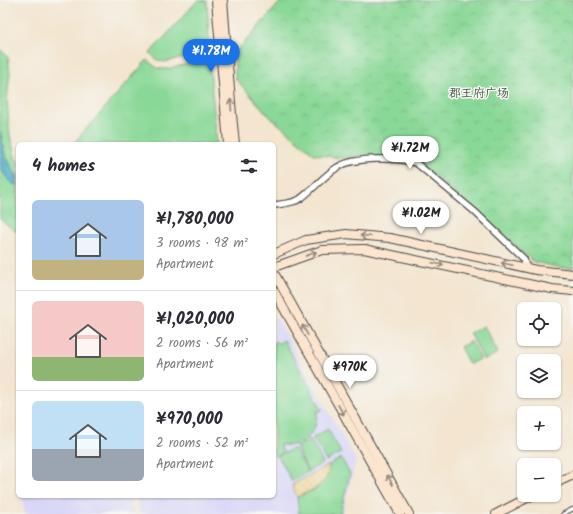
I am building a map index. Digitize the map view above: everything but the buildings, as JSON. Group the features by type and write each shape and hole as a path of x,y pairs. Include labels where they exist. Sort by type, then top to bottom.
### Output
{"street":[{"path":"216,0 228,142"},
{"path":"223,0 235,142"},
{"path":"276,205 299,200 330,172 339,166 378,159 407,160 416,163 474,212 524,259 526,268"},
{"path":"276,253 306,240 346,234 390,238 526,268 573,274"},
{"path":"276,266 322,250 364,249 552,290 573,291"},
{"path":"276,277 409,514"},
{"path":"276,295 400,514"},
{"path":"561,480 573,474"},
{"path":"496,514 519,502"}],"lane":[{"path":"563,514 573,509"}],"shaded area":[{"path":"276,318 356,461 342,514 140,514 136,498 276,498"},
{"path":"21,498 129,498 133,514 25,514"}],"green space":[{"path":"198,0 207,1 210,51 164,62 157,60 150,53"},
{"name":"郡王府广场","path":"282,0 573,0 573,268 561,268 534,262 430,172 405,161 370,155 340,158 314,154 269,116 235,78 235,53"},
{"path":"0,49 8,57 10,73 7,99 10,136 16,159 16,174 5,155 0,131"},
{"path":"209,59 217,142 75,142 147,60 157,68 166,69"},
{"path":"0,169 10,181 16,185 16,231 0,219"},
{"path":"484,326 498,353 484,360 470,333"},
{"path":"284,340 322,410 317,412 317,420 311,433 301,442 294,445 279,444 283,452 276,456 276,342 279,343"},
{"path":"471,341 481,359 469,364 460,347"},
{"path":"328,429 341,453 326,461 313,438"},
{"path":"310,439 323,463 308,471 296,447"},
{"path":"294,448 308,472 292,481 278,456"},
{"path":"341,458 350,474 340,514 299,514 297,497 316,489 329,468 329,465"}],"sand":[{"path":"329,465 327,477 319,486 297,497 292,485"}],"water":[{"path":"0,131 5,155 16,174 16,185 10,182 0,169"}]}
